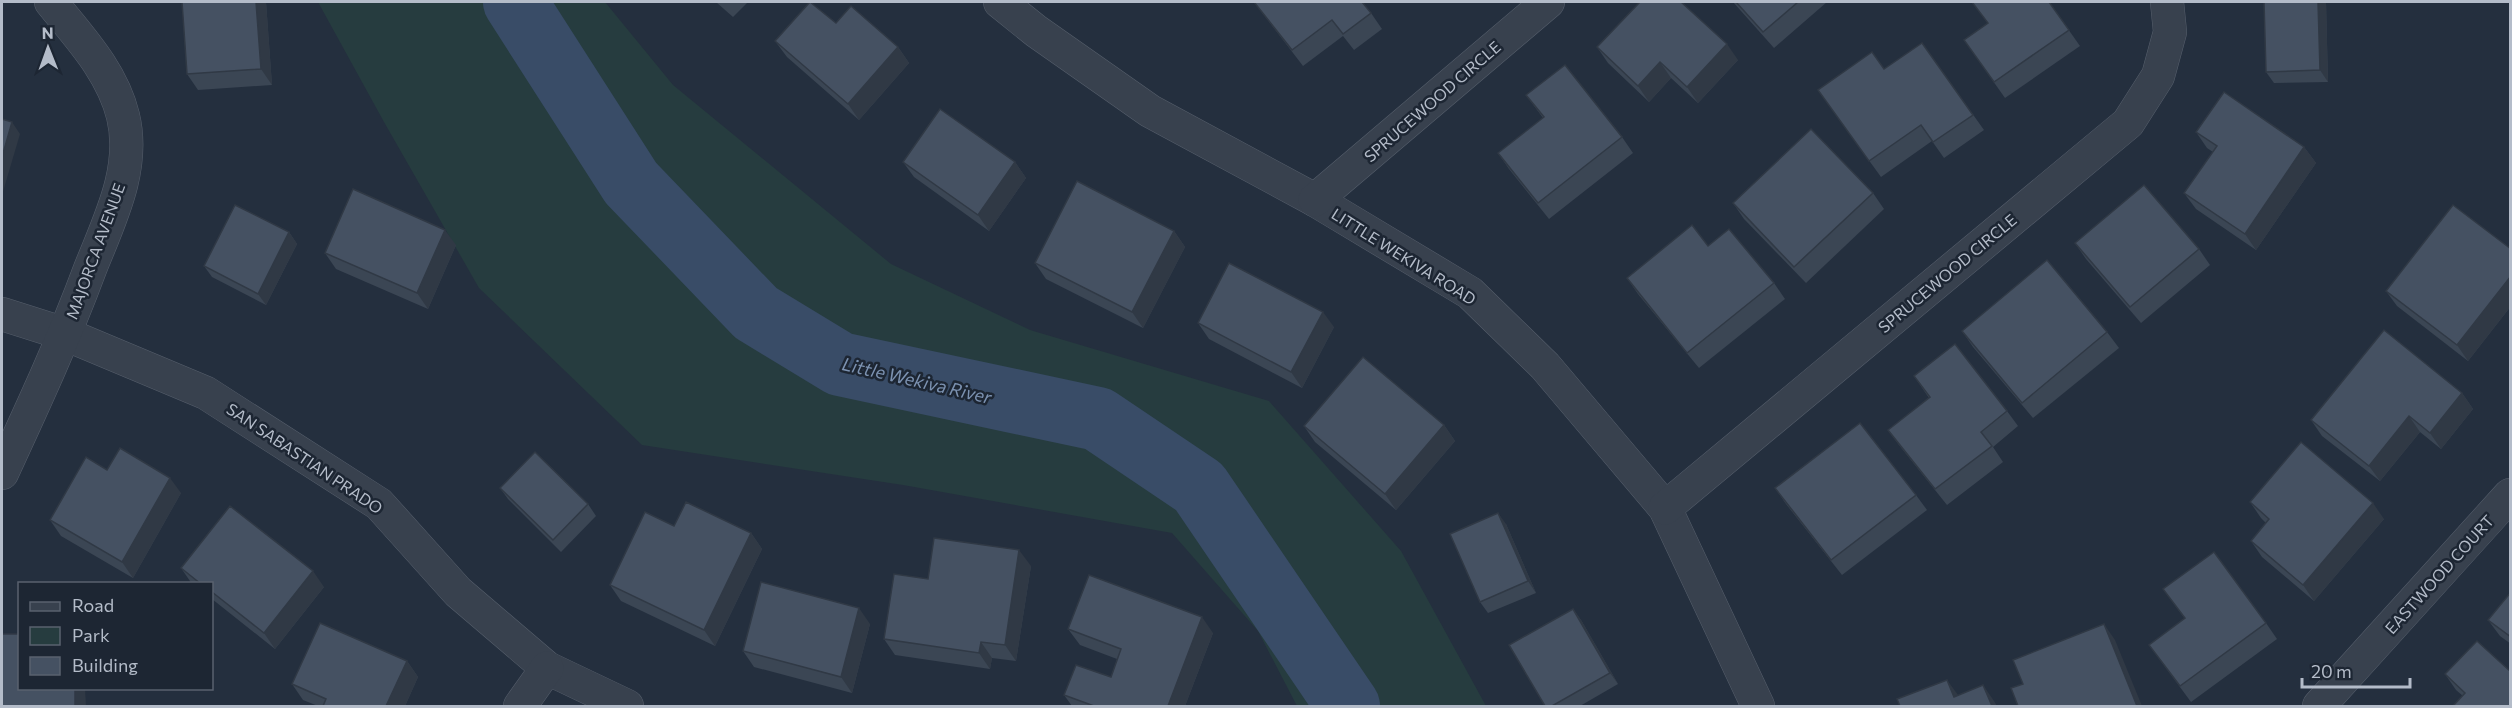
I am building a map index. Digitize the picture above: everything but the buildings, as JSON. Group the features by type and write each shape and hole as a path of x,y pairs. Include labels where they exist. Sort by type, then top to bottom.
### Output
{"street":[{"name":"MAJORCA AVENUE","path":"2,473 65,334 118,196 127,154 123,116 106,73 51,2"},
{"name":"LITTLE WEKIVA ROAD","path":"1000,2 1036,31 1150,111 1315,200 1470,293 1545,366 1665,508 1758,706"},
{"name":"SPRUCEWOOD CIRCLE","path":"1315,200 1548,2"},
{"name":"SPRUCEWOOD CIRCLE","path":"1665,508 2128,123 2158,76 2170,32 2167,2"},
{"name":"SAN SABASTIAN PRADO","path":"2,314 65,334 206,393 379,504 458,592 547,668 627,706"},
{"name":"EASTWOOD COURT","path":"2319,706 2511,495"},
{"path":"520,706 547,668"}],"green space":[{"path":"318,2 605,2 673,85 891,264 1030,330 1269,401 1401,551 1486,706 1297,706 1258,631 1172,533 903,485 642,445 479,288"}],"waterway":[{"name":"Little Wekiva River","path":"515,2 631,183 756,313 840,364 1098,419 1199,487 1348,706"}]}
